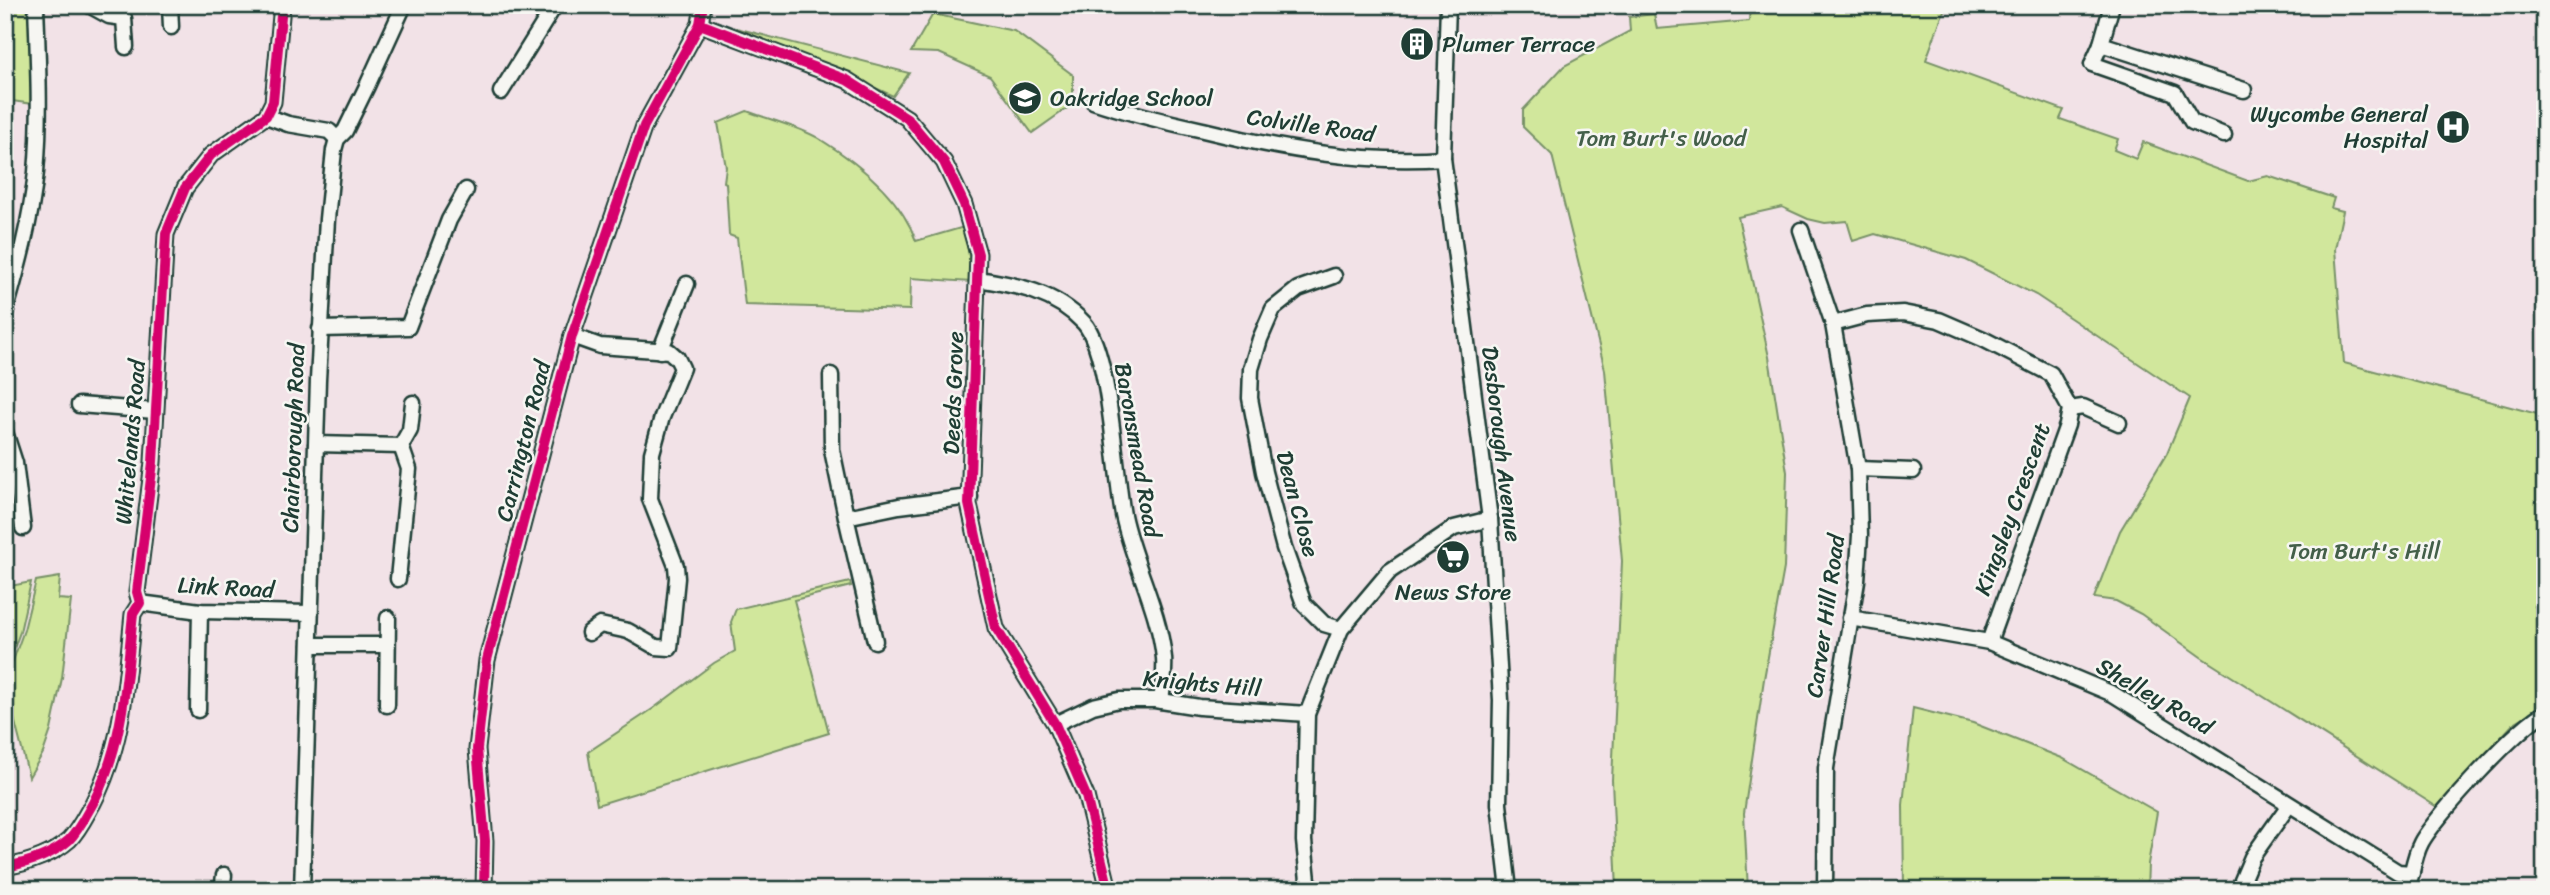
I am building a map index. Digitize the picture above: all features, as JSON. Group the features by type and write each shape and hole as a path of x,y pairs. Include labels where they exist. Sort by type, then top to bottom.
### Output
{"street":[{"path":"5,313 23,249 36,173 39,103 36,5"},
{"path":"89,5 109,16 124,18 126,47"},
{"path":"170,5 171,27"},
{"path":"282,5 273,102 267,117 288,124 329,131 338,139"},
{"name":"Chairborough Road","path":"302,890 320,329 334,150 404,5"},
{"path":"501,92 555,5"},
{"name":"Carrington Road","path":"484,890 485,841 477,749 487,660 572,336 644,126 699,24 704,5"},
{"name":"Desborough Avenue","path":"1448,5 1443,158 1490,519 1500,700 1499,804 1508,890"},
{"path":"2112,5 2101,44 2092,64 2175,93 2192,122 2224,135"},
{"name":"Deeds Grove","path":"699,24 847,80 906,118 944,162 964,204 978,254 970,497 996,628 1055,724 1086,796 1109,890"},
{"path":"2101,44 2244,90"},
{"name":"Colville Road","path":"1093,101 1125,112 1274,147 1343,156 1419,160 1443,158"},
{"name":"Whitelands Road","path":"5,867 50,854 70,839 107,776 120,729 133,614 140,603 137,592 153,462 166,234 185,188 211,155 254,123 267,117"},
{"path":"320,329 408,327 449,220 466,191"},
{"name":"Carver Hill Road","path":"1801,230 1833,324 1858,470 1860,535 1857,581 1826,768 1825,890"},
{"name":"Dean Close","path":"1334,276 1298,289 1273,309 1251,369 1250,398 1264,472 1284,548 1304,604 1324,624 1341,629"},
{"name":"Baronsmead Road","path":"978,279 1021,286 1045,295 1086,325 1096,346 1105,385 1123,513 1164,658 1161,701"},
{"path":"660,351 687,284"},
{"name":"Kingsley Crescent","path":"1833,324 1867,315 1903,313 1939,320 2051,374 2070,409 2067,425 1989,642"},
{"path":"572,336 600,346 669,351 677,358 682,368 662,417 652,453 650,499 676,566 670,648 656,647 628,631 600,625 589,633"},
{"path":"831,375 832,450 875,641"},
{"path":"398,579 409,469 401,446 410,430 413,403"},
{"path":"79,405 155,411"},
{"path":"2070,409 2083,407 2119,423"},
{"path":"5,432 9,437 15,463 23,528"},
{"path":"316,444 401,446"},
{"path":"1858,470 1913,471"},
{"path":"846,517 899,506 970,497"},
{"path":"1309,890 1304,841 1307,714 1341,629 1390,571 1454,528 1490,519"},
{"name":"Link Road","path":"140,603 200,611 310,613"},
{"path":"198,710 200,611"},
{"path":"387,705 388,618"},
{"name":"Shelley Road","path":"1850,618 1989,642 2113,694 2398,872 2412,873"},
{"path":"310,645 387,645"},
{"name":"Knights Hill","path":"1055,724 1093,706 1119,700 1161,701 1199,707 1307,714"},
{"path":"2407,890 2420,844 2435,822 2520,731 2545,713"},
{"path":"2238,890 2252,857 2289,805"}],"green space":[{"path":"5,5 35,5 33,104 5,100"},
{"name":"Tom Burt's Wood","path":"1750,5 1946,5 1926,60 2064,110 2060,119 2118,139 2114,150 2136,159 2143,142 2248,181 2268,176 2334,198 2331,208 2343,211 2335,249 2344,363 2545,416 2545,571 2534,606 2545,609 2545,704 2514,723 2437,807 2201,657 2141,614 2116,601 2094,598 2120,531 2167,453 2190,398 2036,295 1966,260 1875,234 1853,241 1847,221 1825,223 1808,219 1782,207 1738,217 1769,357 1787,472 1784,568 1744,813 1748,890 1617,890 1612,780 1622,561 1605,370 1552,155 1523,127 1523,110 1564,66 1630,31 1629,17 1654,14 1657,29 1749,21"},
{"path":"933,14 1014,31 1073,75 1073,104 1032,133 990,76 939,53 911,52"},
{"path":"736,28 909,73 893,96 774,48"},
{"path":"747,111 810,134 848,158 889,195 916,241 964,227 971,282 911,278 910,310 745,305 737,238 729,235 724,182 726,167 718,123"},
{"path":"60,577 58,599 71,600 62,678 51,730 43,753 29,777 5,683 24,630 36,581"},
{"path":"31,582 20,632 5,673 5,587"},
{"path":"850,582 851,586 794,600 829,733 597,805 588,752 735,651 731,622 736,609"},
{"path":"1913,708 1973,723 2062,758 2157,812 2148,864 2147,890 1904,890 1903,805"}],"cycle path":[{"path":"5,867 39,858 69,840 93,803 111,758 122,711 133,614 140,603 137,592 153,462 166,234 185,188 211,155 266,116 273,102 282,5"},
{"path":"484,890 485,841 477,749 487,660 572,336 644,126 700,24 703,5"},
{"path":"700,24 847,80 907,118 944,162 964,204 978,254 969,504 996,628 1055,724 1086,796 1109,890"}],"place":[{"name":"Plumer Terrace","path":"1417,44"},
{"name":"Oakridge School","path":"1025,98"},
{"name":"Wycombe General Hospital","path":"2453,127"},
{"name":"News Store","path":"1453,557"}],"park label":[{"name":"Tom Burt's Hill","path":"2364,551"}]}
